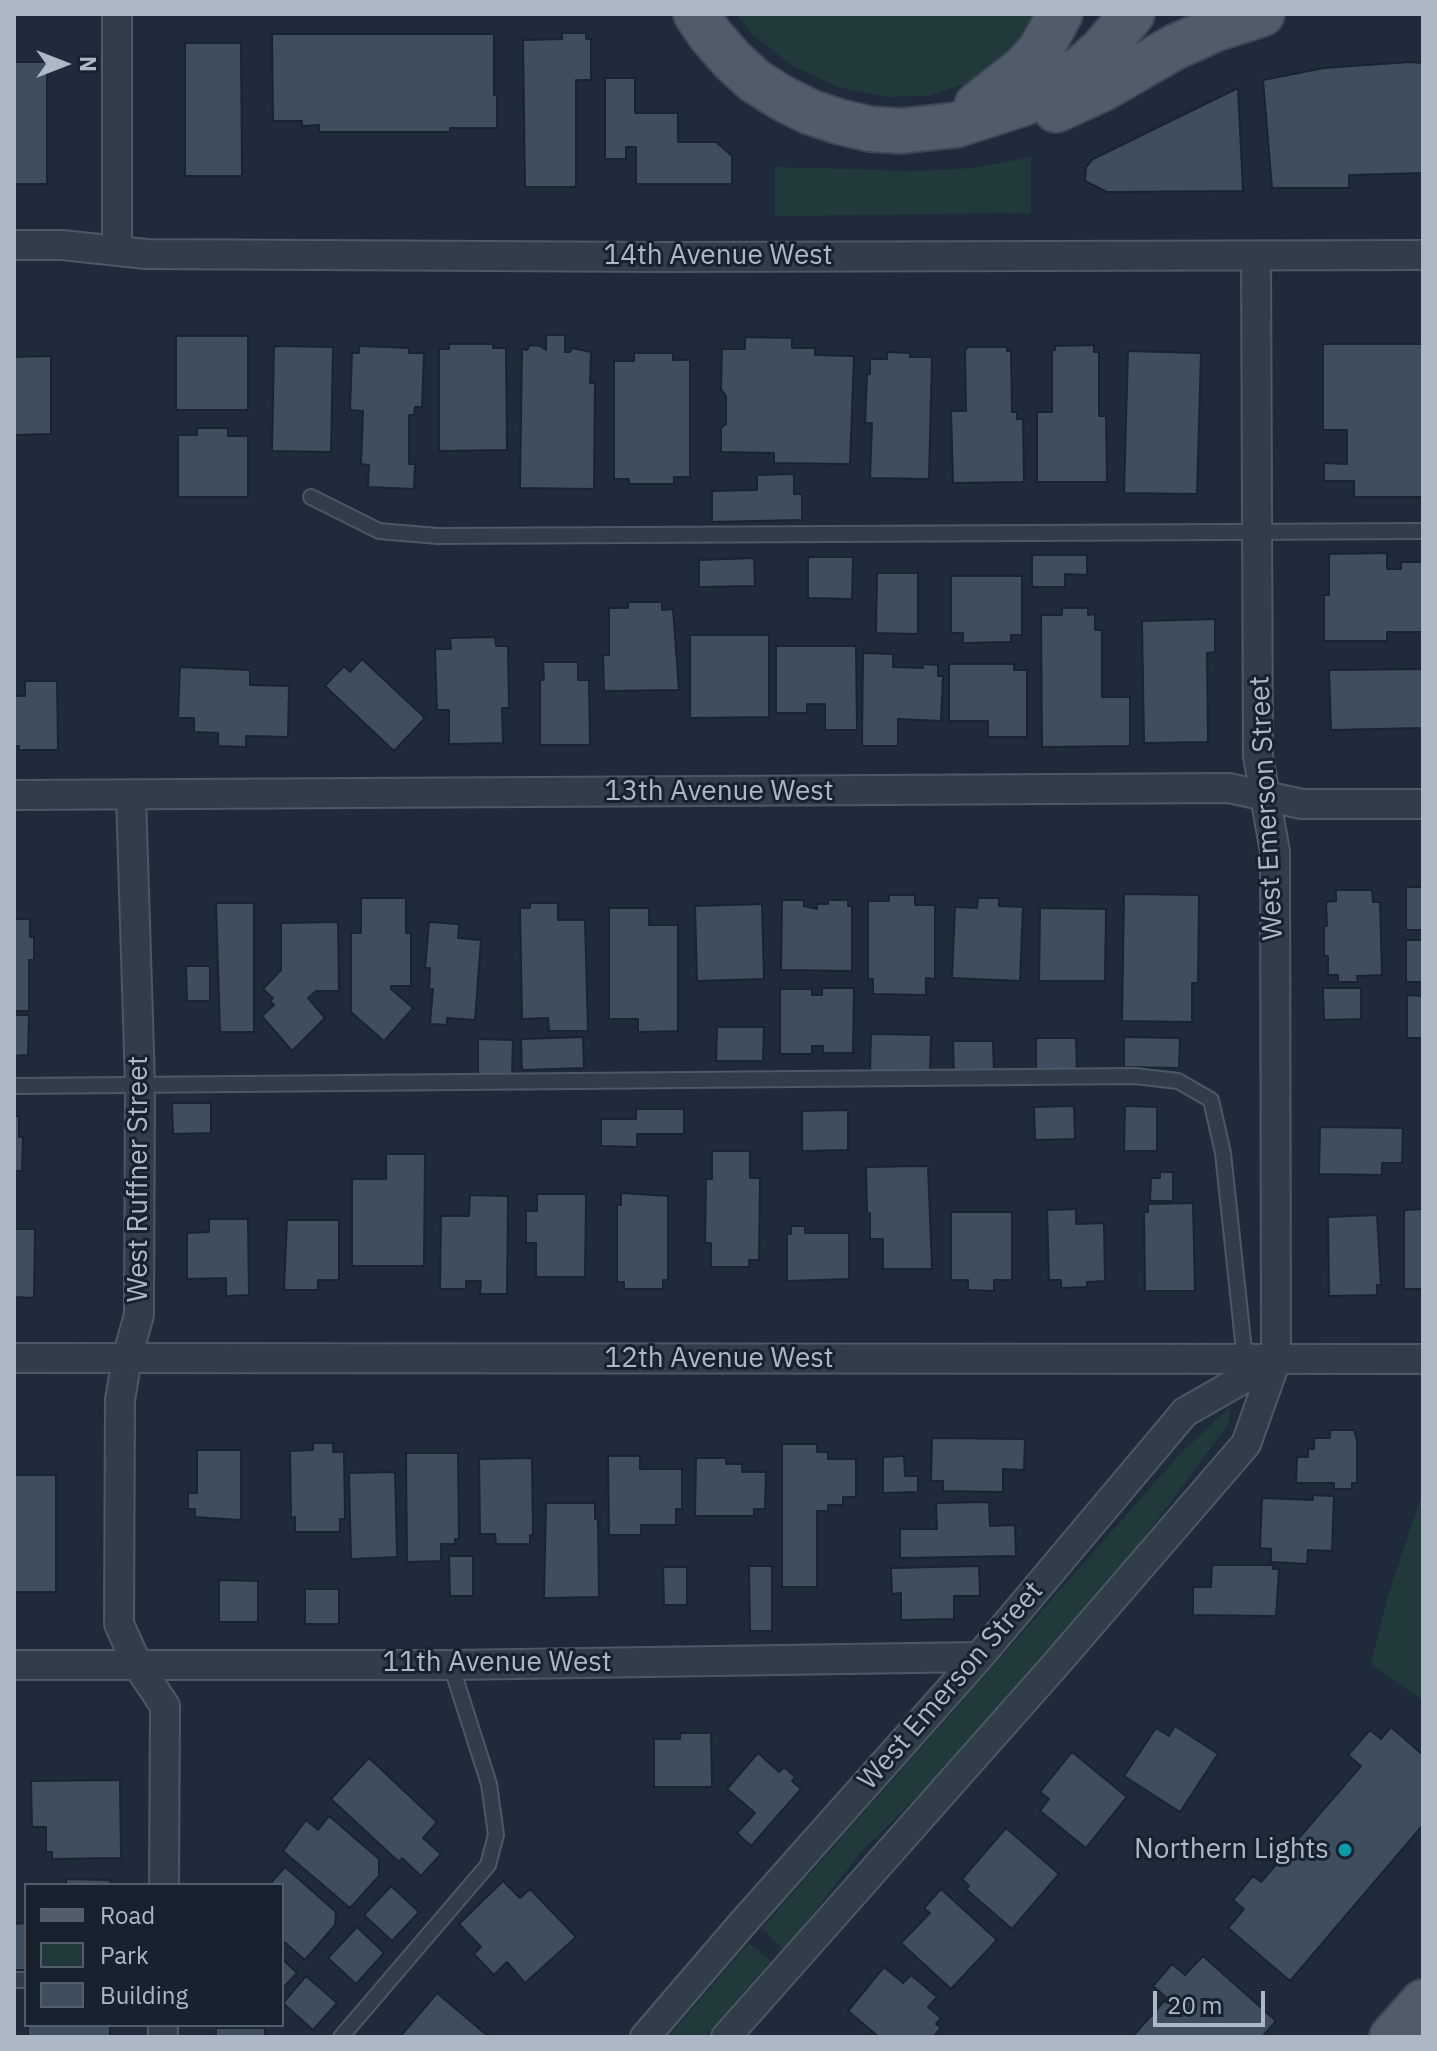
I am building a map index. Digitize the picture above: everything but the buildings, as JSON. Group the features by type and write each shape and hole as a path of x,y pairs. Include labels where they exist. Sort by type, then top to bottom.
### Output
{"main road":[{"path":"933,129 983,101 1025,67 1041,49 1060,14"},
{"path":"933,129 979,120 1045,92 1102,50 1132,14"},
{"path":"699,19 721,49 755,81 810,112 870,129 974,131 996,128 1065,107 1175,47 1215,29 1262,14"},
{"path":"1392,2037 1423,2002"}],"street":[{"path":"117,14 117,251"},
{"name":"14th Avenue West","path":"14,245 62,245 146,254 659,257 1423,255"},
{"name":"West Emerson Street","path":"726,2037 1246,1444 1276,1360 1275,852 1258,756 1256,257"},
{"name":"13th Avenue West","path":"14,795 1229,788 1302,804 1423,804"},
{"name":"West Ruffner Street","path":"131,795 140,1084 139,1315 120,1400 119,1624 137,1664 165,1706 164,1883"},
{"name":"12th Avenue West","path":"14,1358 1423,1359"},
{"name":"West Emerson Street","path":"645,2037 979,1657 1185,1412 1276,1360"},
{"name":"11th Avenue West","path":"14,1665 451,1665 979,1657"}],"lane":[{"path":"311,497 379,531 438,536 1423,531"},
{"path":"14,1086 1135,1076 1178,1081 1211,1100 1223,1153 1245,1360"},
{"path":"341,2037 488,1865 496,1835 489,1784 451,1665"}],"green space":[{"path":"736,14 1036,14 1029,29 1003,61 968,83 928,96 886,97 838,87 793,66 754,36"},
{"path":"1031,157 1031,213 775,216 775,167 921,171 973,168"},
{"path":"1231,1406 1228,1425 1116,1575 1002,1713 860,1853 784,1951 762,1928 1180,1454"},
{"path":"1423,1491 1423,1701 1371,1664 1388,1596"},
{"path":"749,1943 771,1961 705,2037 668,2037"}],"place":[{"name":"Northern Lights","path":"1345,1850"}]}
